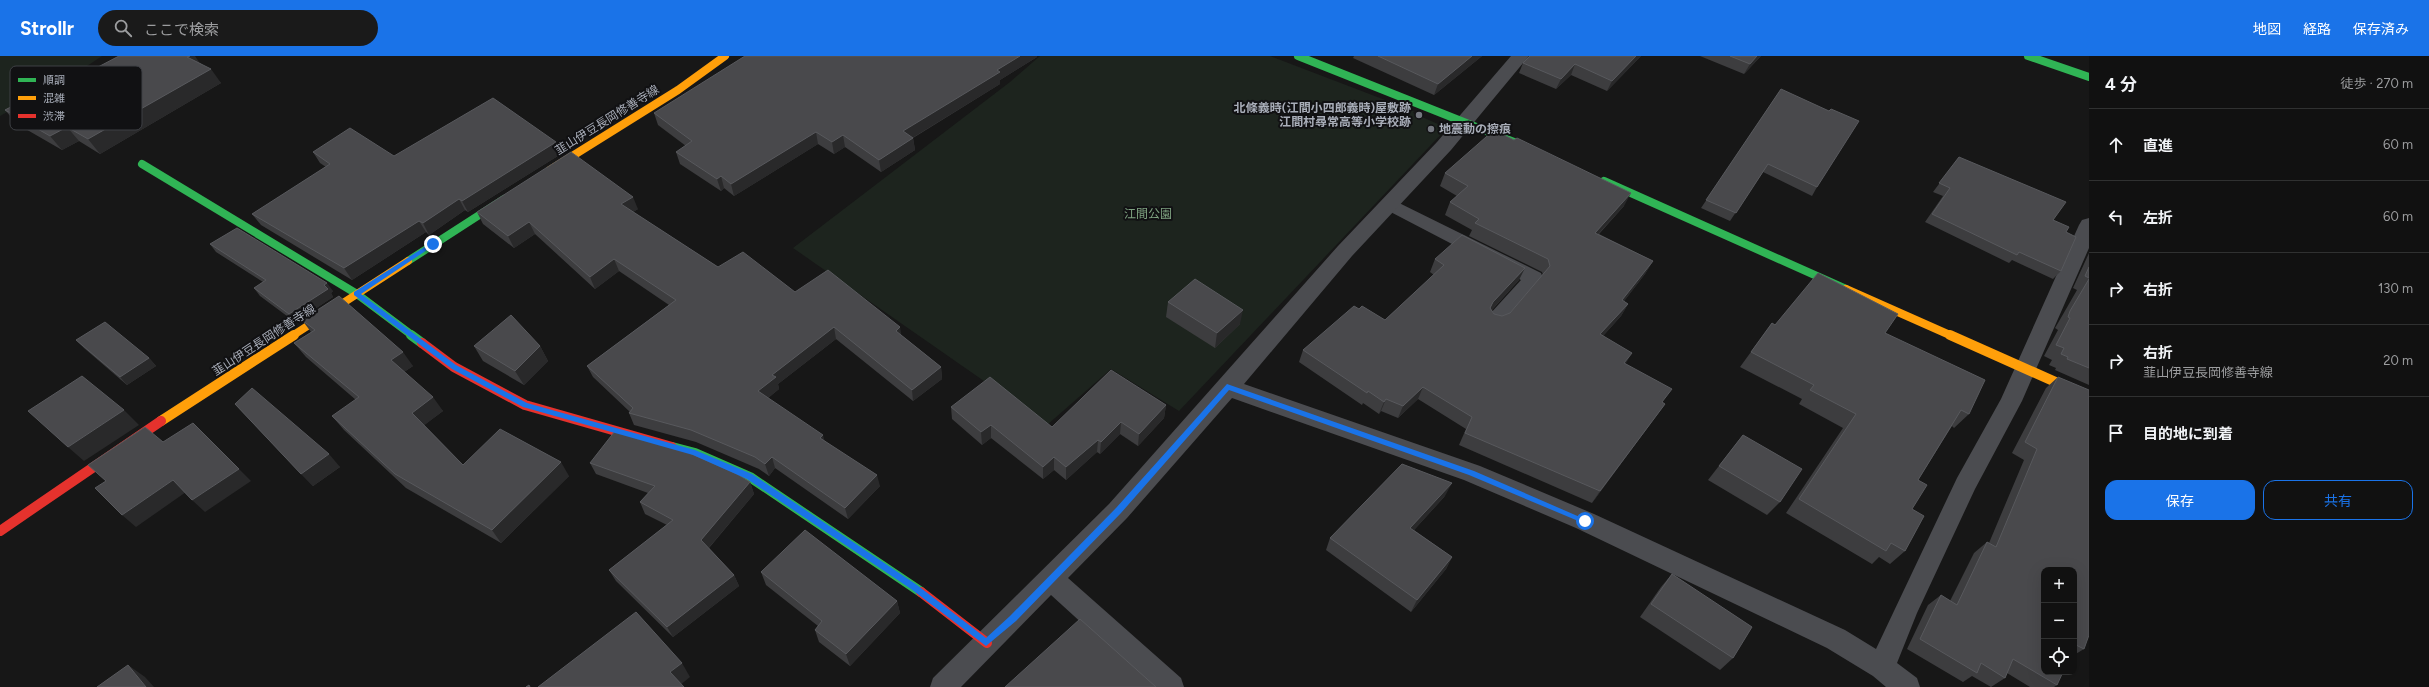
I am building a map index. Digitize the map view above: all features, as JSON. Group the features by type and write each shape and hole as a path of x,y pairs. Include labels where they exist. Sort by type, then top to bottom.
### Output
{"street":[{"name":"韮山伊豆長岡修善寺線","path":"539,177 678,90 725,56"},
{"path":"1298,56 1466,121 1528,148"},
{"path":"943,687 986,643 1013,619 1050,578 1118,511 1345,251 1466,121 1520,56"},
{"path":"2028,56 2089,77"},
{"path":"142,164 357,294 454,367 525,405 695,453 750,476 914,587 986,643"},
{"path":"1592,175 2089,397"},
{"name":"韮山伊豆長岡修善寺線","path":"0,531 139,435 512,194"},
{"path":"1882,667 1905,612 1966,486 2011,401 2024,368 2089,225"},
{"path":"1227,386 1472,473 1585,521 1836,640 1882,667 1907,687"},
{"path":"1050,578 1171,687"}],"lane":[{"path":"1389,204 1534,278 1496,320"}],"green space":[{"path":"0,56 102,56 87,66 10,66 10,110 0,116"},
{"name":"江間公園","path":"1040,56 1270,56 1414,111 1413,113 1447,128 1179,411 1111,369 1047,425 793,248 1010,82"}],"building":[{"path":"119,56 190,56 187,57 211,69 142,108 142,66 100,66"},
{"path":"745,56 1020,56 997,70 1000,72 903,131 913,138 879,160 843,135 832,142 816,132 731,184 721,176 717,179 676,152 692,141 654,113"},
{"path":"1378,56 1472,56 1438,84"},
{"path":"1530,56 1636,56 1612,81 1575,64 1561,79 1523,63"},
{"path":"1730,56 1757,56 1750,64"},
{"path":"1781,89 1829,111 1831,109 1859,121 1817,187 1768,164 1736,213 1706,200"},
{"path":"493,98 556,142 462,201 459,199 423,223 419,221 344,268 252,214 330,164 313,152 350,128 394,156"},
{"path":"10,107 10,113 5,110"},
{"path":"40,130 61,130 50,136"},
{"path":"72,130 104,130 88,139"},
{"path":"1494,130 1514,140 1517,138 1631,193 1595,233 1653,261 1622,300 1628,304 1600,334 1632,353 1624,363 1672,389 1662,402 1665,404 1600,491 1465,433 1472,417 1423,387 1403,406 1386,399 1384,402 1368,391 1367,393 1303,350 1354,306 1359,309 1362,306 1385,320 1444,265 1435,259 1462,235 1525,268 1493,302 1490,308 1494,314 1502,316 1510,313 1550,266 1548,259 1475,223 1479,219 1450,202 1468,186 1445,173"},
{"path":"571,152 633,197 621,204 718,267 743,252 795,292 828,270 900,327 896,331 941,367 912,390 834,327 772,375 776,377 758,391 823,435 820,438 877,475 845,508 772,457 765,464 755,457 691,430 629,413 633,408 587,366 676,300 614,259 590,277 529,222 508,236 477,212"},
{"path":"1959,157 2066,202 2053,220 2069,227 2066,232 2076,237 2061,271 2019,252 2017,255 1932,214 1950,188 1939,183"},
{"path":"237,228 327,283 324,285 328,289 289,314 254,288 266,280 210,244"},
{"path":"2089,267 2089,278 2085,276"},
{"path":"1818,273 1898,314 1885,333 1985,380 1969,414 1961,410 1918,480 1927,485 1912,509 1924,516 1905,551 1891,543 1886,551 1799,499 1856,414 1810,390 1814,385 1751,352 1772,323 1775,325"},
{"path":"1195,279 1243,310 1217,333 1168,302"},
{"path":"2089,279 2089,368 2067,359 2068,357 2061,354 2064,348 2056,345 2070,318 2068,317 2070,311"},
{"path":"339,296 403,352 391,360 433,397 412,413 463,465 500,429 561,462 492,530 395,474 332,416 359,397 294,343 315,330 302,320"},
{"path":"511,315 540,346 515,371 474,346"},
{"path":"105,322 149,358 120,377 76,340"},
{"path":"1111,370 1166,405 1139,434 1121,422 1101,442 1098,440 1066,467 1054,457 1043,467 991,425 981,432 951,407 990,377 1052,427"},
{"path":"82,376 124,410 68,447 28,411"},
{"path":"2058,377 2089,390 2089,635 2084,649 2077,646 2077,567 2041,567 2041,675 2062,675 2057,685 2013,659 2005,678 1981,663 1977,673 1920,639 1941,595 1957,605 1987,542 1996,547 2037,449 2025,442"},
{"path":"252,388 329,454 301,474 235,404"},
{"path":"193,423 239,469 192,500 173,480 122,515 95,488 106,481 88,465 145,427 163,442"},
{"path":"615,431 685,451 737,474 750,482 701,540 734,575 667,627 609,570 673,520 640,502 655,486 590,463"},
{"path":"1743,435 1802,469 1780,502 1719,466"},
{"path":"1402,464 1452,483 1410,528 1452,557 1417,600 1330,538"},
{"path":"805,530 897,601 846,654 815,630 822,621 761,572"},
{"path":"1672,574 1752,627 1733,658 1651,604"},
{"path":"636,612 682,663 670,672 684,687 538,687"},
{"path":"1080,619 1156,687 1005,687"},
{"path":"128,665 146,687 97,687"}],"traffic: fast":[{"path":"1298,56 1519,144"},
{"path":"2028,56 2089,77"},
{"path":"142,164 357,294 422,343"},
{"path":"1604,181 1846,289"},
{"path":"408,261 504,199"},
{"path":"672,447 695,453 750,477 921,592"}],"traffic: slow":[{"path":"550,170 678,90 725,56"},
{"path":"161,421 408,261"},
{"path":"1846,289 2089,397"}],"traffic: jam":[{"path":"422,343 454,367 525,405 672,447"},
{"path":"0,531 161,421"},
{"path":"921,592 987,643"}],"place":[{"name":"北條義時(江間小四郎義時)屋敷跡 江間村尋常高等小学校跡","path":"1419,115"},
{"name":"地震動の擦痕","path":"1431,129"}],"route":[{"path":"433,244 357,294 454,367 525,405 612,428 695,453 750,476 914,587 986,643 1013,619 1050,578 1118,511 1182,440 1227,386 1472,473 1585,521"}]}
